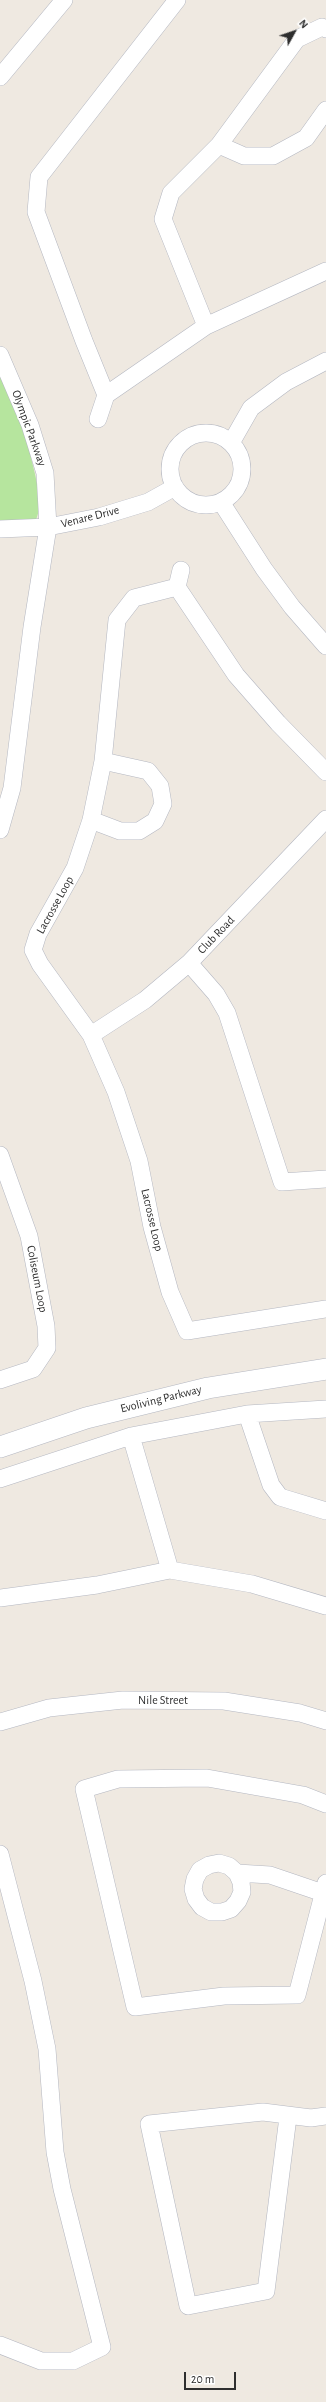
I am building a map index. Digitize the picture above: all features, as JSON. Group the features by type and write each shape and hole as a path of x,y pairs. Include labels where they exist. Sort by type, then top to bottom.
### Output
{"street":[{"path":"0,77 64,0"},
{"path":"106,395 84,341 36,212 39,177 177,0"},
{"path":"206,326 163,219 170,193 219,145 297,40 322,27 326,29"},
{"path":"219,145 244,156 273,156 306,138 326,110"},
{"path":"98,419 106,395 206,326 326,271"},
{"name":"Olympic Parkway","path":"0,355 30,425 45,473 48,527 32,627 12,788 0,830"},
{"path":"231,443 251,408 286,382 326,362"},
{"path":"199,434 210,434 221,437 231,443 238,453 241,463 241,475 231,495 221,502 200,505 181,495 175,487 171,476 170,465 173,454 180,445 188,438 199,434"},
{"name":"Venare Drive","path":"0,529 48,527 99,517 148,502 175,487"},
{"path":"221,502 264,569 292,607 326,646"},
{"path":"181,570 177,587 236,676 278,724 326,772"},
{"name":"Lacrosse Loop","path":"177,587 134,598 117,620 103,761 90,820 75,868 38,934 33,950 40,964 91,1035 116,1092 139,1161 152,1227 170,1292 187,1331 326,1309"},
{"path":"90,820 120,831 139,831 155,821 163,804 160,786 148,772 103,761"},
{"name":"Club Road","path":"91,1035 145,1000 189,963 326,819"},
{"path":"189,963 216,994 227,1012 282,1182 326,1179"},
{"name":"Coliseum Loop","path":"0,1155 29,1236 46,1326 46,1348 33,1369 0,1380"},
{"name":"Evoliving Parkway","path":"0,1447 86,1418 208,1388 326,1369"},
{"path":"0,1479 131,1436 247,1414 326,1409"},
{"path":"247,1414 271,1485 280,1496 326,1511"},
{"path":"131,1436 170,1570"},
{"path":"0,1598 97,1585 170,1570 252,1584 326,1606"},
{"name":"Nile Street","path":"0,1722 49,1708 123,1700 224,1701 300,1713 326,1722"},
{"path":"237,1873 270,1875 324,1888 298,1995 224,1996 134,2007 84,1789 118,1779 207,1778 289,1792 326,1804"},
{"path":"0,1854 6,1899 47,2049 55,2152 62,2189 102,2347 73,2361 41,2361 0,2345"},
{"path":"288,2116 266,2291 188,2306 149,2124 263,2112 288,2116 326,2116"}],"green space":[{"path":"0,372 24,429 35,474 41,504 36,520 0,522"}]}
